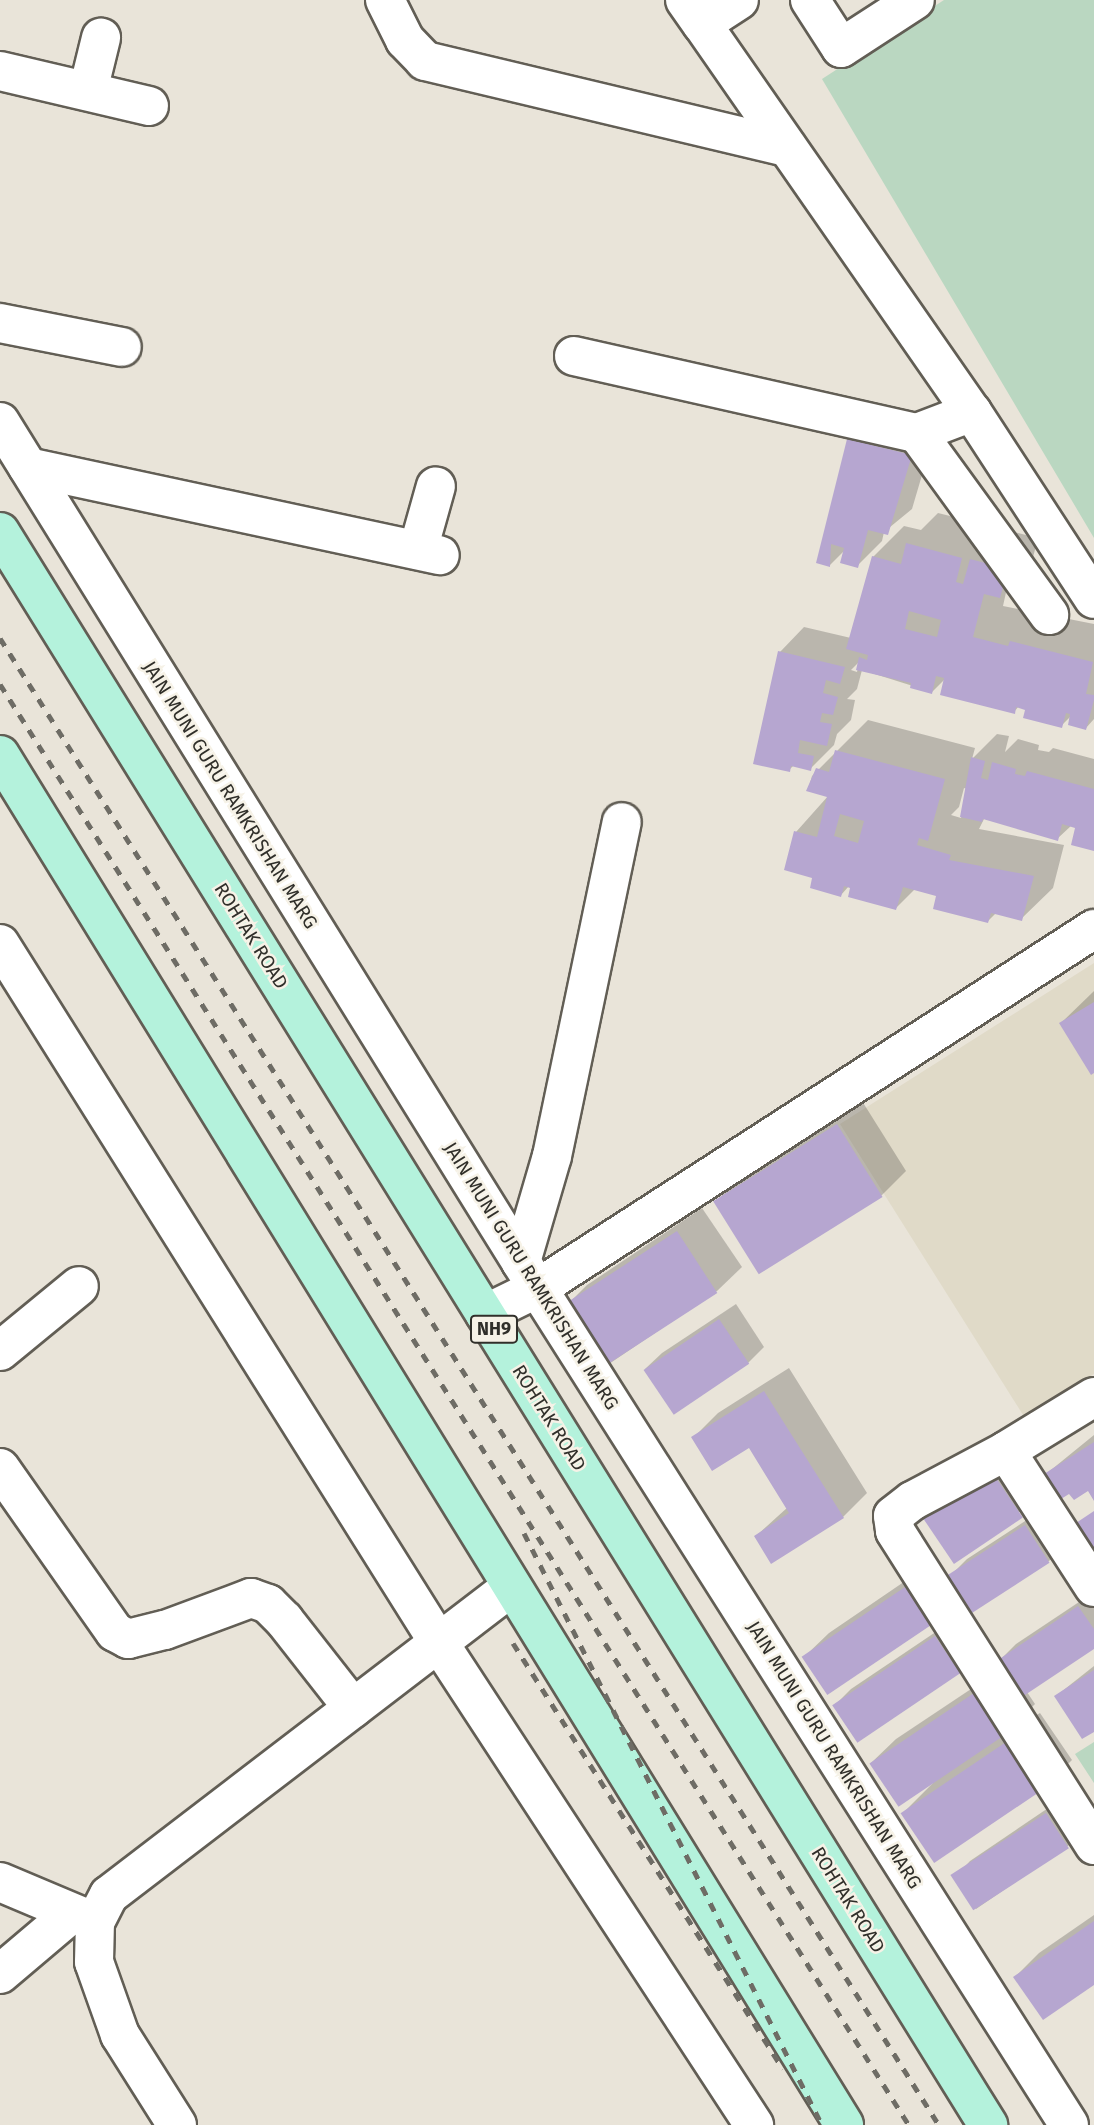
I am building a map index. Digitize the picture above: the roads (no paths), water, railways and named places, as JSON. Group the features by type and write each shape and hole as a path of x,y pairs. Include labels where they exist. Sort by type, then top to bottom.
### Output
{"main road":[{"name":"ROHTAK ROAD","path":"0,532 988,2125"},
{"path":"0,755 510,1588 844,2125"}],"street":[{"path":"385,0 405,40 425,61 787,147"},
{"path":"739,0 694,12 972,412 1094,598"},
{"path":"810,0 841,48 914,0"},
{"path":"88,91 101,38"},
{"path":"0,71 149,106"},
{"path":"0,323 122,347"},
{"path":"574,356 917,433 972,412"},
{"name":"JAIN MUNI GURU RAMKRISHAN MARG","path":"0,422 529,1275 1069,2125"},
{"path":"917,433 1049,615"},
{"path":"28,467 429,552 436,486"},
{"path":"529,1275 622,822"},
{"path":"485,1314 529,1275 777,1129 1094,929"},
{"path":"0,944 439,1643 754,2125"},
{"path":"0,1351 79,1286"},
{"path":"1094,1397 1006,1451 912,1501 893,1516 895,1531 1094,1844"},
{"path":"1006,1451 1090,1572"},
{"path":"0,1468 115,1632 128,1639 165,1630 251,1598 268,1604 284,1620 353,1708"},
{"path":"0,1974 83,1918 510,1588"},
{"path":"0,1882 83,1918"},
{"path":"83,1918 94,1962 120,2035 177,2125"}],"railway":[{"path":"0,638 939,2125"},
{"path":"0,684 909,2125"},
{"path":"524,1533 822,2125"},
{"path":"513,1643 783,2069"}]}
